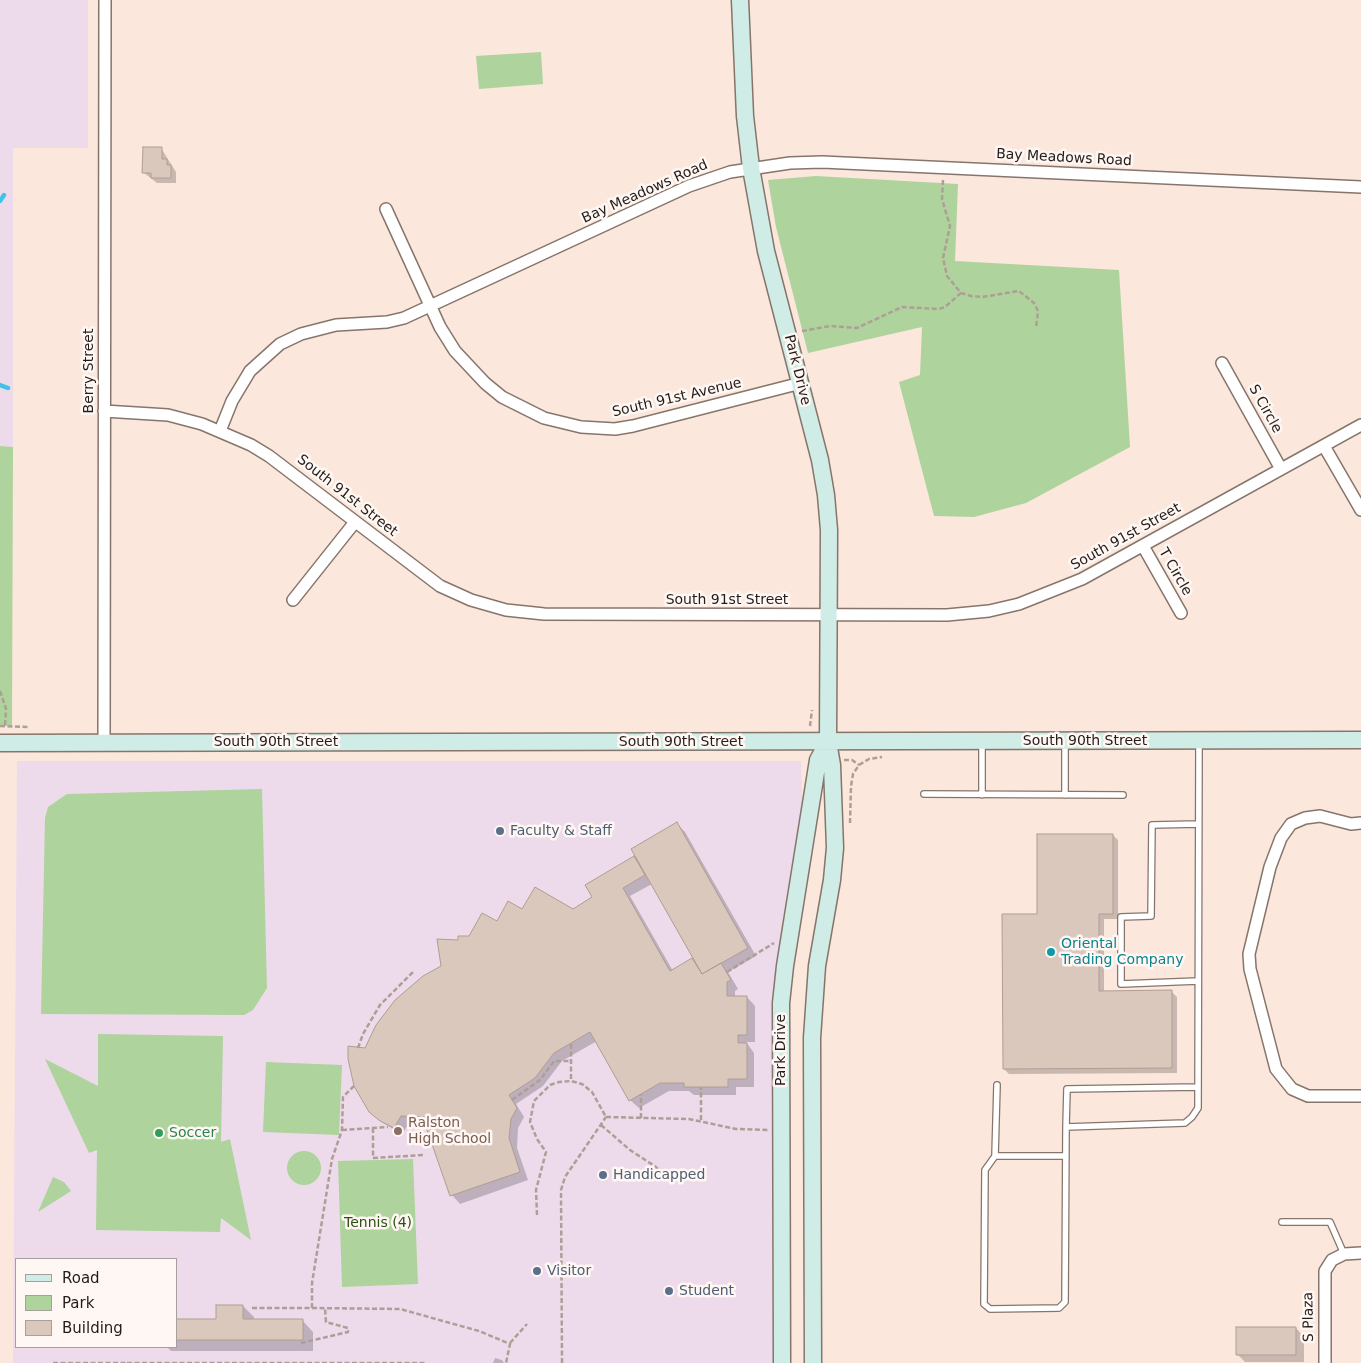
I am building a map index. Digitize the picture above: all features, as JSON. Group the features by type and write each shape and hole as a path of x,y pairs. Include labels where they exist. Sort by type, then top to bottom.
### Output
{"street":[{"name":"Berry Street","path":"104,743 105,0"},
{"name":"Park Drive","path":"740,0 745,116 751,168 766,251 826,495 829,530 828,742 832,765 835,848 832,880 816,966 812,1038 813,1363"},
{"name":"Bay Meadows Road","path":"220,431 232,401 245,378 267,354 280,344 316,328 387,322 404,318 689,186 730,172 790,163 822,162 1361,188"},
{"name":"South 91st Avenue","path":"386,209 446,337 455,351 485,383 523,409 567,425 601,429 633,426 800,383"},
{"name":"S Circle","path":"1222,363 1281,469"},
{"name":"South 91st Street","path":"104,411 168,415 220,431 269,456 440,586 471,600 506,610 544,614 948,615 989,611 1053,593 1143,546 1361,425"},
{"path":"1324,446 1361,510"},
{"path":"293,600 355,522"},
{"name":"T Circle","path":"1143,546 1181,613"},
{"name":"South 90th Street","path":"0,743 1361,740"},
{"name":"Park Drive","path":"782,1363 781,1003 785,966 818,765 828,742"},
{"path":"1361,823 1351,824 1320,816 1305,818 1291,824 1281,838 1270,868 1249,954 1250,969 1276,1069 1292,1089 1308,1096 1361,1096"},
{"path":"1344,1254 1361,1253"},
{"name":"S Plaza","path":"1325,1363 1325,1271 1332,1260 1344,1254"}],"lane":[{"path":"1066,1127 1185,1123 1198,1108 1199,740"},
{"path":"1065,741 1065,795"},
{"path":"982,742 982,795"},
{"path":"924,794 1123,795"},
{"path":"1198,824 1152,825 1151,916 1121,917 1121,984 1198,981"},
{"path":"997,1085 996,1156 984,1170 984,1304 990,1309 1059,1308 1065,1302 1066,1089 1198,1087"},
{"path":"996,1156 1066,1156"},
{"path":"1282,1222 1330,1222 1344,1254"}],"path":[{"path":"943,180 942,199 950,226 943,258 947,276 961,293 982,297 1019,291 1034,302 1038,311 1036,328"},
{"path":"802,332 830,326 857,328 902,307 915,306 932,310 945,307 961,293"},
{"path":"0,691 6,708 5,726 0,726"},
{"path":"850,825 851,786 853,774 859,765"},
{"path":"727,972 779,940"},
{"path":"358,1048 363,1034 380,1005 413,972"},
{"path":"571,1044 571,1081"},
{"path":"512,1100 540,1080 554,1061 571,1061"},
{"path":"537,1215 536,1190 546,1152 532,1131 531,1112 534,1101 541,1092 559,1082 571,1081 582,1084 592,1092 606,1117"},
{"path":"312,1308 312,1283 332,1159 342,1130 343,1097 354,1086"},
{"path":"701,1087 701,1120"},
{"path":"641,1094 641,1118"},
{"path":"606,1117 701,1120 736,1129 772,1130"},
{"path":"562,1363 562,1190 565,1177 606,1117"},
{"path":"601,1125 630,1150 656,1167 669,1181"},
{"path":"342,1130 388,1126"},
{"path":"372,1128 373,1158 422,1154"},
{"path":"252,1308 400,1309 478,1331 510,1344"},
{"path":"301,1343 348,1332 348,1328 326,1322 325,1308"},
{"path":"506,1363 510,1344 528,1324"},
{"path":"53,1363 426,1363"}],"shaded area":[{"path":"0,0 88,0 88,148 13,148 13,447 0,446"},
{"name":"Ralston High School","path":"17,761 801,761 804,861 781,1003 782,1363 13,1363"}],"green space":[{"path":"541,52 543,84 479,89 476,56"},
{"path":"816,176 958,184 955,261 1119,270 1130,447 1026,503 974,517 934,516 899,382 920,375 922,327 808,353 776,227 768,180"},
{"path":"0,446 13,447 12,726 0,726"},
{"path":"262,789 267,988 253,1010 244,1015 41,1014 45,818 48,807 67,794"},
{"name":"Soccer","path":"98,1034 223,1036 221,1142 230,1139 251,1240 221,1218 220,1232 96,1230 97,1150 89,1153 45,1059 98,1086"},
{"path":"266,1062 342,1065 339,1135 263,1132"},
{"path":"304,1151 316,1156 321,1168 316,1180 304,1185 292,1180 287,1168 292,1156"},
{"name":"Tennis (4)","path":"413,1159 418,1284 342,1287 338,1161"},
{"path":"53,1177 64,1182 71,1191 38,1212"}],"building":[{"path":"143,147 162,147 162,159 167,159 167,165 171,165 171,178 151,178 151,173 142,173"},
{"path":"677,822 748,948 702,974 631,849"},
{"name":"Oriental Trading Company","path":"1037,834 1113,834 1113,914 1099,914 1099,991 1172,990 1172,1068 1003,1069 1002,914 1037,914"},
{"name":"Ralston High School","path":"634,856 645,875 623,888 670,971 692,958 702,974 721,963 731,980 727,982 727,996 747,996 747,1035 738,1035 738,1043 747,1043 747,1079 728,1079 728,1087 684,1087 684,1083 660,1083 629,1101 590,1032 554,1053 535,1078 509,1095 517,1108 511,1119 509,1138 520,1172 450,1196 426,1127 425,1117 401,1116 394,1128 380,1121 369,1112 354,1086 348,1059 348,1046 365,1048 376,1025 395,1000 423,976 441,966 437,939 458,940 458,936 469,936 482,913 497,921 508,901 522,909 535,887 573,909 592,897 585,885"},
{"path":"216,1305 243,1305 243,1319 303,1319 303,1340 178,1340 178,1319 216,1319"},
{"path":"1236,1327 1296,1327 1296,1355 1236,1355"}],"waterway":[{"path":"0,201 4,195"},
{"path":"0,385 8,388"}],"place":[{"name":"Faculty & Staff","path":"500,831"},
{"name":"Oriental Trading Company","path":"1051,952"},
{"name":"Ralston High School","path":"398,1131"},
{"name":"Soccer","path":"159,1133"},
{"name":"Handicapped","path":"603,1175"},
{"name":"Visitor","path":"537,1271"},
{"name":"Student","path":"669,1291"}]}
